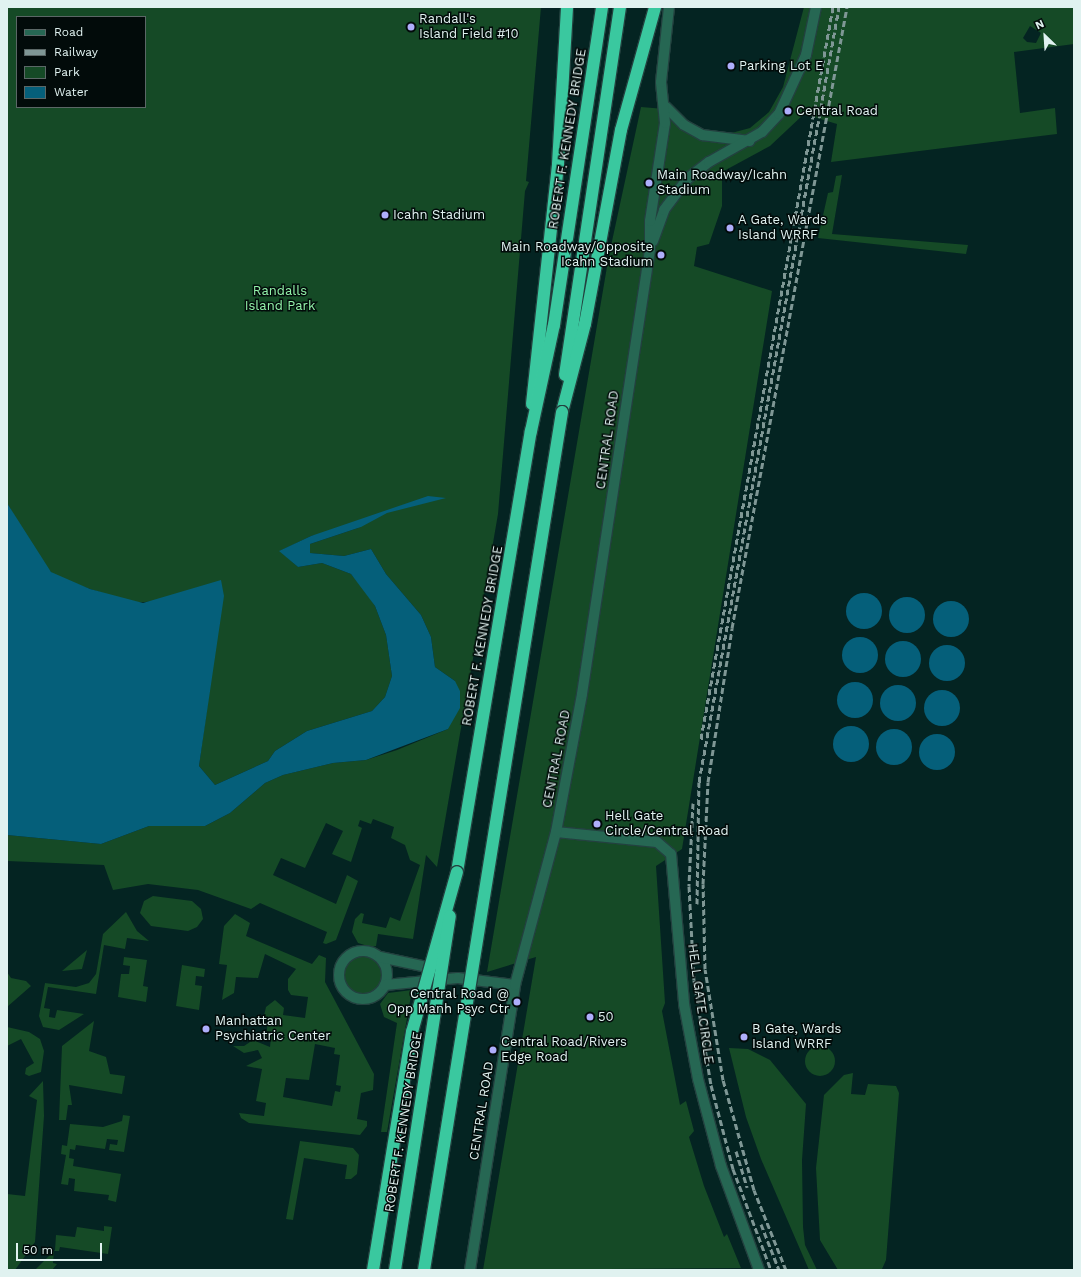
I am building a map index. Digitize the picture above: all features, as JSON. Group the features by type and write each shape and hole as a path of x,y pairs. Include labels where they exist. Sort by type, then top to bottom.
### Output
{"highway":[{"path":"531,431 534,366 558,164 567,7"},
{"name":"ROBERT F. KENNEDY BRIDGE","path":"395,1270 457,872 531,431 551,340 602,7"},
{"path":"424,1270 562,412 571,322 620,7"},
{"path":"562,412 585,324 621,130 655,7"},
{"path":"373,1270 412,1032 457,872"}],"street":[{"name":"CENTRAL ROAD","path":"470,1270 515,985 556,832 582,694 650,250 666,107 661,82 669,7"},
{"name":"CENTRAL ROAD","path":"650,250 660,218 683,184 709,162 750,141 772,124 786,102 806,55 816,7"},
{"path":"666,107 684,125 702,135 750,141"},
{"name":"HELL GATE CIRCLE","path":"556,832 657,842 671,854 679,965 698,1079 721,1166 759,1270"},
{"path":"380,957 388,973 385,985 378,994 363,999 348,994 339,980 341,964 353,953 368,951 380,957 427,964 458,978"},
{"path":"385,985 458,978 515,985"}],"green space":[{"name":"Randalls Island Park","path":"7,7 541,7 526,181 529,182 525,191 498,514 437,867 426,855 413,939 378,934 376,946 371,947 358,943 352,932 355,919 361,913 364,914 362,923 386,928 390,917 400,921 420,865 410,860 405,845 391,838 394,827 373,819 371,824 360,820 358,826 362,828 351,862 332,854 343,831 326,823 305,868 281,858 273,875 336,904 347,875 358,881 336,940 326,944 323,943 327,932 260,903 251,909 198,890 148,884 113,890 104,865 7,861 7,835 101,844 149,826 205,826 230,813 265,783 283,775 333,763 366,760 397,750 448,729 455,681 435,667 431,637 421,615 386,574 371,549 344,556 310,553 310,544 361,527 311,536 280,551 298,567 322,563 351,574 364,589 375,606 386,635 392,676 385,697 372,711 307,731 275,751 268,761 215,785 199,766 216,642 156,601 134,603 54,576 39,557 7,503"},
{"path":"804,7 1074,7 1074,44 1014,52 1020,113 1055,108 1057,134 831,162 837,124 804,114 770,146 722,172 722,206 709,244 697,247 694,266 772,291 682,849 656,866 665,1003 662,1011 680,1105 686,1101 694,1131 689,1137 704,1186 724,1237 727,1234 741,1268 483,1270 536,957 487,972 609,255 641,107 677,110 695,127 708,132 724,135 750,128 769,112 783,87","holes":["1030,26 1041,33 1036,43 1027,42 1023,38"]},
{"path":"842,175 832,234 968,245 966,254 818,238 828,193 833,192 836,176"},
{"path":"153,896 192,901 201,909 203,919 197,927 188,931 151,926 140,913 144,901"},
{"path":"126,912 137,931 149,941 127,938 125,949 104,945 96,994 48,987 44,1008 50,1009 49,1017 55,1018 57,1010 84,1014 59,1030 43,1027 39,1016 45,983 76,987 89,983 96,974 103,934"},
{"path":"235,914 250,923 246,936 312,964 319,955 326,958 325,982 374,1074 373,1090 361,1093 357,1119 367,1121 367,1126 360,1135 249,1123 241,1118 239,1113 264,1116 266,1103 256,1101 262,1069 246,1066 262,1058 258,1050 244,1053 233,1046 244,1046 253,1040 270,1047 271,1038 266,1037 268,1021 263,1020 266,1007 275,1000 284,1008 283,1015 305,1018 308,997 291,995 288,990 288,979 296,969 265,954 258,978 236,977 234,993 222,1000 227,965 219,964 224,926","holes":["315,1044 335,1048 334,1054 340,1055 336,1085 341,1086 340,1092 335,1091 332,1106 283,1097 286,1078 309,1080"]},
{"path":"87,950 82,969 62,971"},
{"path":"363,954 371,956 377,960 381,966 383,974 381,982 377,988 371,992 363,994 355,992 349,988 345,982 343,974 345,966 349,960 355,956"},
{"path":"124,957 147,960 143,986 148,987 146,1002 118,997 121,974 129,974 130,966 123,965"},
{"path":"182,965 205,969 204,977 196,976 195,985 202,986 199,1010 176,1006"},
{"path":"7,972 11,978 26,981 31,986 7,1007"},
{"path":"412,990 387,1132 381,1132 397,1023 384,1017 380,1004 388,993"},
{"path":"94,1021 89,1051 106,1057 110,1074 125,1076 122,1094 69,1085 72,1105 68,1105 66,1120 59,1120 62,1046"},
{"path":"7,1027 29,1032 40,1039 44,1051 41,1072 29,1076 25,1074 26,1068 34,1063 21,1039 7,1046"},
{"path":"820,1046 831,1050 835,1061 831,1072 820,1076 809,1072 805,1061 809,1050"},
{"path":"729,1048 748,1049 770,1060 806,1104 802,1160 803,1227 805,1245 817,1270 809,1270 761,1159 746,1117"},
{"path":"853,1073 851,1094 865,1095 868,1084 896,1086 899,1093 886,1260 882,1269 838,1270 820,1240 816,1168 824,1095 844,1075"},
{"path":"43,1081 44,1116 35,1242 15,1270 7,1270 7,1194 25,1196 37,1100 29,1096"},
{"path":"123,1115 130,1116 124,1152 109,1150 110,1144 117,1145 118,1140 107,1139 105,1149 76,1145 75,1150 70,1149 69,1158 74,1159 73,1166 121,1174 116,1202 108,1200 109,1195 74,1191 75,1179 69,1178 68,1185 61,1184 66,1155 61,1154 62,1145 67,1146 70,1124 103,1127 122,1121"},
{"path":"300,1141 353,1148 359,1155 357,1174 351,1179 345,1179 347,1165 304,1158 293,1220 286,1219"},
{"path":"104,1226 112,1227 108,1254 60,1247 59,1251 54,1251 56,1235 75,1237 77,1227 104,1231"},
{"path":"54,1251 53,1263 57,1264 52,1270 35,1270"}],"water":[{"path":"428,496 446,498 387,513 361,527 310,544 310,553 344,556 371,549 386,574 421,615 431,637 435,667 455,681 460,691 460,708 448,729 366,760 333,763 283,775 265,783 230,813 205,826 149,826 101,844 7,835 7,503 51,572 90,589 143,603 221,580 224,596 199,766 215,785 268,761 275,751 307,731 372,711 385,697 392,676 386,635 375,606 351,574 322,563 298,567 279,551 311,536"},
{"path":"868,593 877,598 881,604 881,618 877,624 868,629 860,629 851,624 847,618 846,607 851,598 857,594"},
{"path":"911,597 920,602 924,608 924,622 920,628 911,633 903,633 894,628 890,622 889,611 894,602 900,598"},
{"path":"955,601 964,606 968,612 968,626 964,632 955,637 947,637 938,632 934,626 933,615 938,606 944,602"},
{"path":"864,637 873,642 877,648 877,662 873,668 864,673 856,673 847,668 843,662 842,651 847,642 853,638"},
{"path":"907,641 916,646 920,652 920,666 916,672 907,677 899,677 890,672 886,666 885,655 890,646 896,642"},
{"path":"951,645 960,650 964,656 964,670 960,676 951,681 943,681 934,676 930,670 929,659 934,650 940,646"},
{"path":"859,682 868,687 872,693 872,707 868,713 859,718 851,718 842,713 838,707 837,696 842,687 848,683"},
{"path":"902,685 911,690 915,696 915,710 911,716 902,721 894,721 885,716 881,710 880,699 885,690 891,686"},
{"path":"946,690 955,695 959,701 959,715 955,721 946,726 938,726 929,721 925,715 924,704 929,695 935,691"},
{"path":"855,726 864,731 868,737 868,751 864,757 855,762 847,762 838,757 834,751 833,740 838,731 844,727"},
{"path":"898,729 907,734 911,740 911,754 907,760 898,765 890,765 881,760 877,754 876,743 881,734 887,730"},
{"path":"941,734 950,739 954,745 954,759 950,765 941,770 933,770 924,765 920,759 919,748 924,739 930,735"}],"railway":[{"path":"701,739 833,7"},
{"path":"697,904 699,782 839,7"},
{"path":"786,1270 754,1190 723,1080 705,969 703,884 708,782 732,628 847,7"},
{"path":"693,803 689,886 694,980 711,1085 733,1169 771,1270"},
{"path":"736,1151 747,1187"},
{"path":"761,1224 779,1270"}],"place":[{"name":"Randall's Island Field #10","path":"411,27"},
{"name":"Parking Lot E","path":"731,66"},
{"name":"Central Road","path":"788,111"},
{"name":"Main Roadway/Icahn Stadium","path":"649,183"},
{"name":"Icahn Stadium","path":"385,215"},
{"name":"A Gate, Wards Island WRRF","path":"730,228"},
{"name":"Main Roadway/Opposite Icahn Stadium","path":"661,255"},
{"name":"Hell Gate Circle/Central Road","path":"597,824"},
{"name":"Central Road @ Opp Manh Psyc Ctr","path":"517,1002"},
{"name":"50","path":"590,1017"},
{"name":"Manhattan Psychiatric Center","path":"206,1029"},
{"name":"B Gate, Wards Island WRRF","path":"744,1037"},
{"name":"Central Road/Rivers Edge Road","path":"493,1050"}]}
